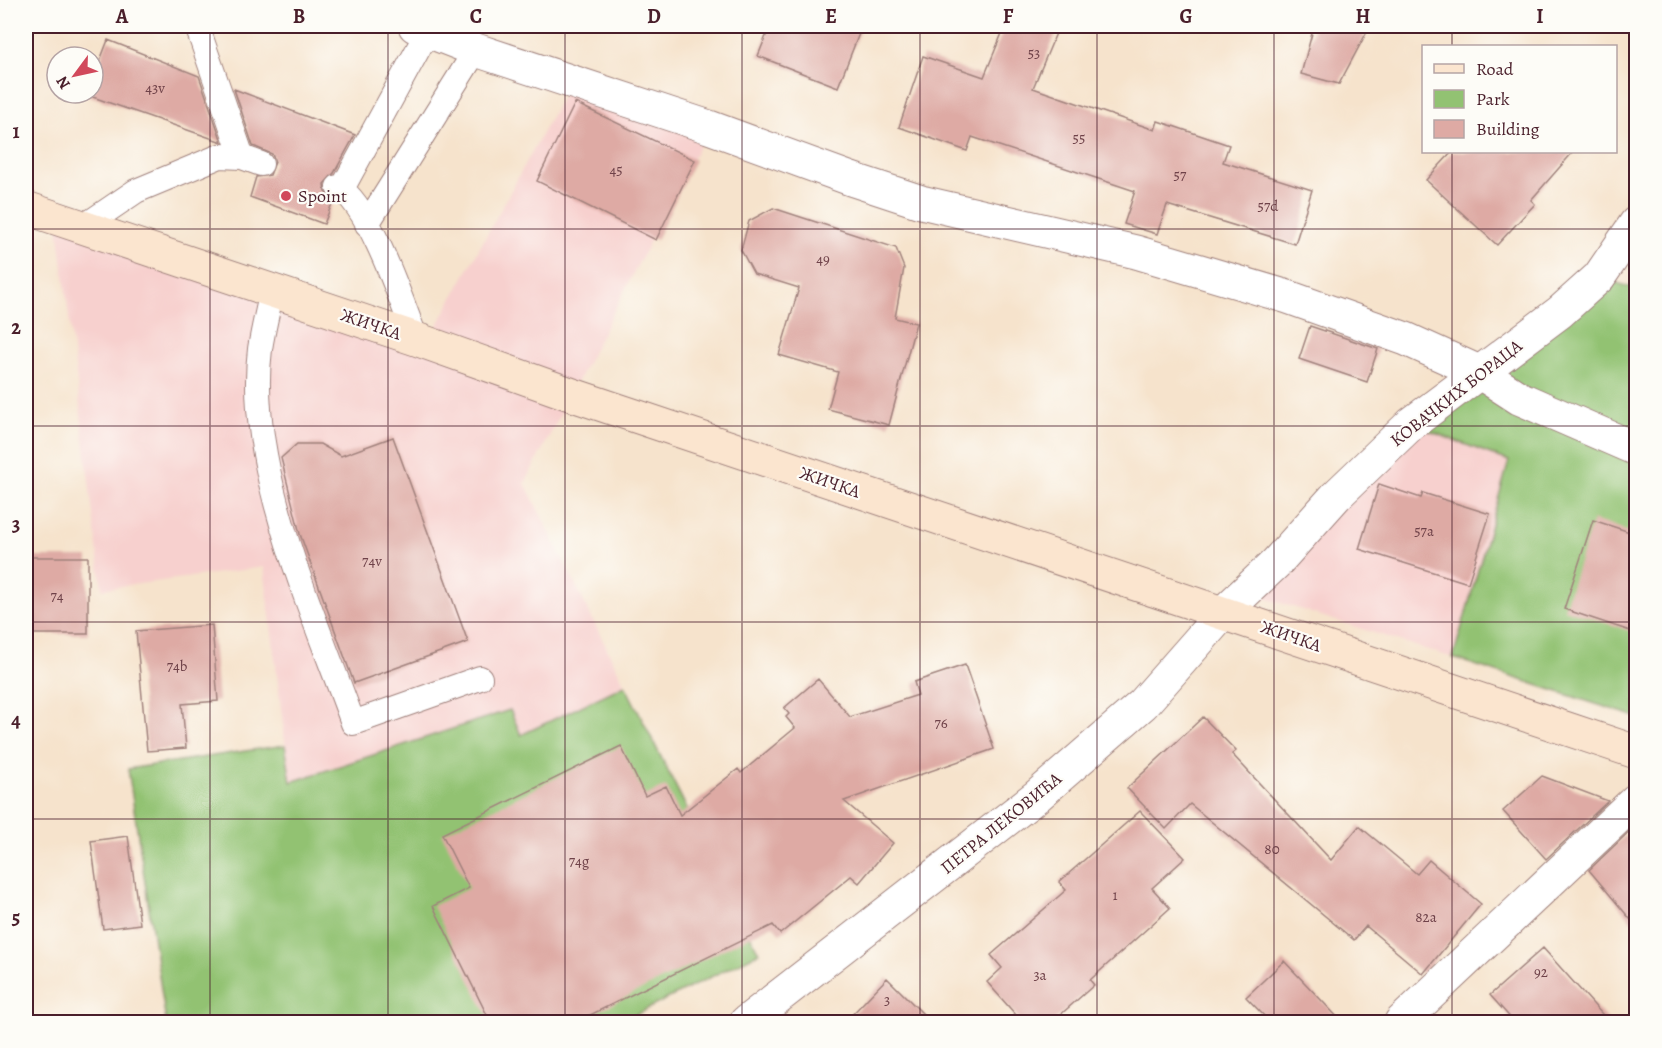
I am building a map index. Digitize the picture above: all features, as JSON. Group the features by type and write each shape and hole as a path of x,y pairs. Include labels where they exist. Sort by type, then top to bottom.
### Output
{"main road":[{"name":"ЖИЧКА","path":"26,207 416,339 581,398 1636,753"}],"street":[{"path":"422,28 476,50 709,127 921,202 1136,252 1288,297 1406,339 1479,372 1519,398 1636,449"},
{"name":"КОВАЧКИХ БОРАЦА","path":"1223,614 1276,562 1336,496 1412,424 1560,312 1599,277 1636,223"},
{"name":"ПЕТРА ЛЕКОВИЋА","path":"759,1019 1037,796 1143,704 1223,614"},
{"path":"1401,1023 1636,800"}],"lane":[{"path":"83,227 136,191 220,156 252,161 197,26"},
{"path":"416,339 381,246 340,188 422,28"},
{"path":"367,224 476,50"},
{"path":"272,290 260,349 258,388 263,439 276,507 353,723 480,678"}],"shaded area":[{"path":"571,80 709,127 525,483 625,685 521,735 510,710 290,783 264,567 102,589 57,218 428,343"},
{"path":"1411,424 1510,461 1453,658 1246,592"}],"green space":[{"path":"1599,277 1636,289 1636,717 1453,658 1509,461 1411,424"},
{"path":"625,685 759,953 621,1022 166,1022 128,769 285,745 291,782 510,710 521,735"}],"building":[{"path":"770,26 862,26 838,87 758,56"},
{"path":"1005,26 1059,26 1033,88 1155,130 1158,121 1229,145 1223,162 1312,190 1295,244 1167,205 1157,234 1124,224 1135,191 972,137 967,151 899,127 923,56 984,77"},
{"path":"1314,26 1370,26 1339,84 1301,74"},
{"path":"108,40 199,76 222,142 105,101 105,48"},
{"path":"234,89 355,135 334,173 324,184 325,192 333,201 324,224 250,197 256,177 270,175 275,162 272,154 253,146"},
{"path":"575,103 695,160 656,240 537,181"},
{"path":"1451,153 1572,153 1531,200 1535,204 1497,245 1426,180"},
{"path":"773,208 896,248 904,268 895,318 916,323 889,425 828,409 838,372 779,355 799,288 754,274 741,250 749,221"},
{"path":"1310,326 1378,349 1367,382 1299,359"},
{"path":"393,437 468,642 354,683 300,534 281,458 297,444 320,444 341,456"},
{"path":"1379,484 1421,498 1423,493 1490,514 1468,583 1359,549"},
{"path":"1593,520 1636,534 1636,633 1564,609"},
{"path":"26,557 88,557 88,634 26,634"},
{"path":"212,625 218,701 182,704 186,748 147,751 136,631"},
{"path":"965,665 994,749 844,801 893,843 859,883 851,876 780,934 773,925 574,1023 491,1023 433,906 469,888 442,834 621,746 645,796 666,786 680,815 738,769 741,773 795,728 786,717 789,714 784,708 818,679 850,717 918,695 914,682"},
{"path":"1203,717 1236,751 1232,754 1331,860 1359,826 1417,874 1429,860 1481,904 1423,974 1366,926 1354,940 1190,804 1166,829 1127,788"},
{"path":"1542,776 1608,801 1546,859 1503,811"},
{"path":"1140,811 1185,858 1152,888 1170,908 1090,980 1094,985 1051,1023 1023,1023 987,982 1002,968 991,955 1066,890 1059,882"},
{"path":"1636,825 1636,926 1589,870"},
{"path":"128,836 140,924 103,929 91,841"},
{"path":"1543,948 1610,1023 1515,1023 1490,995"},
{"path":"1284,961 1343,1023 1271,1023 1246,997"},
{"path":"887,978 932,1023 844,1023"}],"place":[{"name":"Spoint","path":"286,196"}]}
